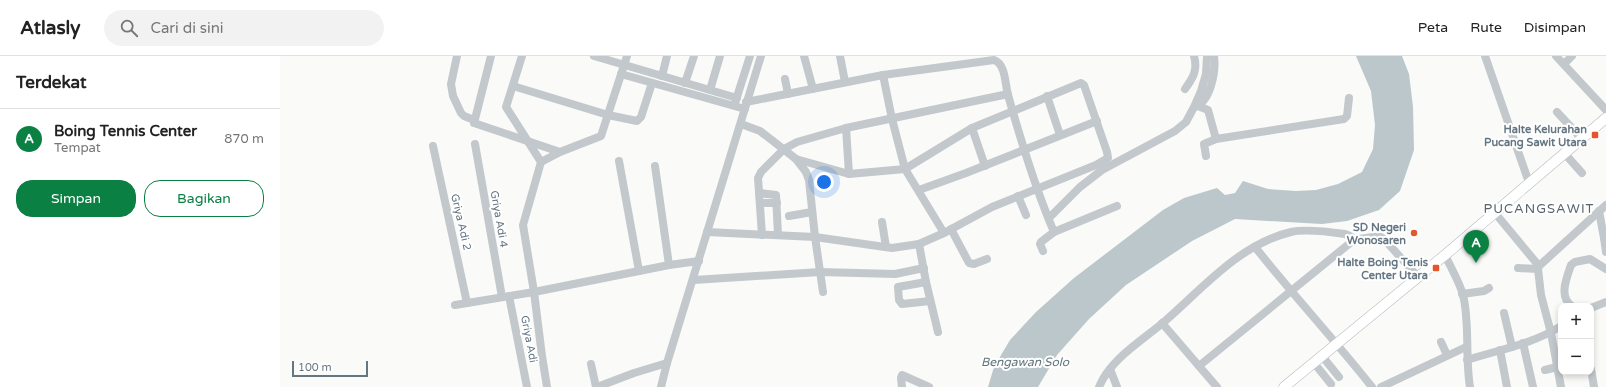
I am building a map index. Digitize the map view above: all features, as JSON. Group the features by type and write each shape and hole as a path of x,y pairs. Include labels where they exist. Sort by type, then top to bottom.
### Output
{"main road":[{"path":"1284,387 1445,255 1606,118"}],"street":[{"path":"457,56 451,84 453,96 461,114 474,120 474,123 560,152"},
{"path":"474,120 491,56"},
{"path":"522,56 506,107 541,162"},
{"path":"594,56 710,90 736,102"},
{"path":"547,387 523,225 541,162 560,152 601,136 627,56"},
{"path":"662,76 667,56"},
{"path":"685,83 694,56"},
{"path":"710,90 720,56"},
{"path":"736,102 750,56"},
{"path":"661,387 761,56"},
{"path":"804,56 813,89"},
{"path":"840,56 845,82"},
{"path":"1185,89 1195,73 1196,67 1194,56"},
{"path":"1196,107 1206,74 1207,56"},
{"path":"1214,56 1214,73 1206,98 1216,139"},
{"path":"1485,56 1528,178 1531,182"},
{"path":"1556,56 1606,110"},
{"path":"1564,64 1572,56"},
{"path":"621,74 652,83 745,105 788,94 883,75 994,60 1002,67 1008,94 1024,149 1054,232"},
{"path":"1206,74 1211,83"},
{"path":"883,75 892,119 905,169 969,263 974,264 987,259"},
{"path":"786,79 788,94"},
{"path":"512,86 608,115 638,120 641,118 652,83"},
{"path":"796,159 849,174 905,169 972,128 1047,96 1082,83 1097,121 1108,156 1049,218"},
{"path":"762,235 758,178 759,175 784,149 798,142 846,128 1008,94"},
{"path":"1047,96 1060,135"},
{"path":"707,232 815,237 892,248 919,244 948,231 992,207 1037,188 1099,167 1181,126 1186,122 1196,107 1206,98"},
{"path":"1206,156 1204,144 1216,139 1344,119 1347,116 1348,98"},
{"path":"1196,107 1208,110"},
{"path":"1557,112 1582,139"},
{"path":"919,190 985,166 1024,149 1097,121"},
{"path":"741,124 760,131 784,149 796,159 807,175 823,292"},
{"path":"846,128 849,174"},
{"path":"972,128 985,166"},
{"name":"Griya Adi 4","path":"475,144 506,296"},
{"name":"Griya Adi 2","path":"433,146 468,302"},
{"path":"1565,154 1582,173"},
{"path":"619,161 639,271"},
{"path":"655,166 669,265"},
{"path":"759,193 776,194 778,235"},
{"path":"1018,196 1026,215"},
{"path":"760,203 777,203"},
{"path":"1518,268 1538,267 1606,205"},
{"path":"1043,251 1040,244 1041,242 1054,232 1117,206"},
{"path":"1599,211 1605,238 1606,252"},
{"path":"789,216 812,212"},
{"path":"1495,213 1538,267 1545,315 1551,333 1561,387"},
{"path":"882,222 886,247"},
{"path":"1099,387 1110,369 1130,350 1218,273 1255,247 1268,240 1295,232 1341,234 1348,235 1355,239"},
{"path":"1199,366 1355,239 1376,236 1384,239 1418,277"},
{"path":"919,244 930,301 938,332"},
{"path":"1255,247 1291,292 1337,343 1372,387"},
{"path":"1445,255 1462,294 1466,325 1466,347 1470,387"},
{"path":"1568,303 1566,301 1565,295 1566,279 1572,263 1590,259 1606,269"},
{"path":"455,305 534,292 669,265 699,261"},
{"path":"694,280 820,272 895,274 924,268"},
{"path":"926,282 898,287 899,300 902,304 930,301"},
{"path":"1462,294 1484,291 1488,288"},
{"name":"Griya Adi","path":"506,296 527,387"},
{"path":"1594,307 1606,302"},
{"path":"1504,313 1512,347"},
{"path":"1162,323 1217,387"},
{"path":"1467,360 1512,347 1551,333 1558,328"},
{"path":"1441,342 1447,355"},
{"path":"1523,343 1533,387"},
{"path":"1381,387 1466,347"},
{"path":"1500,350 1507,387"},
{"path":"1322,356 1339,377"},
{"path":"591,364 596,387 667,363"},
{"path":"1314,363 1331,384"},
{"path":"1545,370 1557,367"},
{"path":"1110,369 1117,387"},
{"path":"902,387 902,375 929,387"},
{"path":"1592,375 1594,387"}],"water":[{"name":"Bengawan Solo","path":"1356,56 1402,56 1409,74 1413,107 1414,150 1400,191 1379,210 1347,221 1322,224 1235,219 1192,241 1126,285 1089,319 1057,355 1038,387 988,387 994,367 1010,340 1036,312 1074,278 1163,210 1184,198 1217,188 1225,195 1235,193 1243,181 1268,189 1296,191 1316,190 1338,184 1362,172 1373,149 1375,125 1371,91"}],"place":[{"name":"Halte Kelurahan Pucang Sawit Utara","path":"1595,135"},
{"name":"SD Negeri Wonosaren","path":"1414,233"},
{"name":"Boing Tennis Center","path":"1476,263"},
{"name":"Halte Boing Tenis Center Utara","path":"1436,268"}],"district":[{"name":"PUCANGSAWIT","path":"1539,209"}]}
